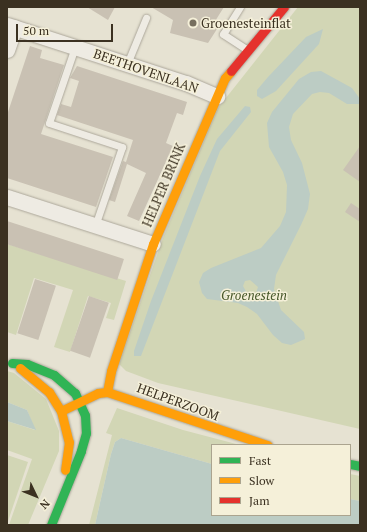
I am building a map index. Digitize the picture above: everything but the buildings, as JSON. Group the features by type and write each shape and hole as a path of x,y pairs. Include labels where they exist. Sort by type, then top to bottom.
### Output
{"street":[{"name":"HELPER BRINK","path":"107,392 111,371 153,244 225,78 284,7"},
{"name":"BEETHOVENLAAN","path":"11,26 186,83 217,96"},
{"path":"7,50 11,26"},
{"path":"7,198 153,244"},
{"path":"10,362 27,364 54,375 70,388 80,401 86,425 84,442 51,525"},
{"path":"10,362 49,392 61,410 69,442 69,452 62,481 44,525"},
{"path":"61,410 80,401 107,392"},
{"name":"HELPERZOOM","path":"107,392 264,444"}],"lane":[{"path":"240,7 223,34 248,51"},
{"path":"127,64 146,18"},
{"path":"75,47 49,123 122,147 95,226"}],"green space":[{"name":"Groenestein","path":"298,7 360,7 360,429 158,383 126,371 119,364 163,238 218,108"},
{"path":"7,244 126,281 114,320 106,318 111,303 88,296 70,352 54,347 73,290 34,278 16,335 7,332"},
{"path":"7,371 14,373 46,399 59,431 59,451 28,525 9,525 32,459 7,450 7,421 35,430 27,410 7,402"},
{"path":"117,408 183,430 236,444 211,444 211,464 121,438 115,442 111,454 95,525 89,525 112,435 106,433"},
{"path":"7,455 28,462 7,524"},
{"path":"351,474 360,476 360,501 351,499"}],"shaded area":[{"path":"323,29 319,44 276,91 262,99 257,96 257,90 306,37"},
{"path":"321,71 352,88 360,99 359,104 347,104 329,93 320,92 312,94 293,114 289,127 291,140 302,163 310,194 308,209 276,275 274,289 281,310 304,332 305,339 291,345 282,343 273,335 257,314 247,307 238,303 207,299 202,293 199,282 203,273 211,268 261,248 280,226 286,212 287,185 283,172 269,147 267,123 272,112 299,79 311,72","holes":["250,280 258,287 255,296 248,295 243,286 245,281"]},
{"path":"245,106 250,107 251,112 220,151 141,356 134,356 134,351 151,301 200,176 217,139"},
{"path":"7,402 27,410 36,430 7,421"},
{"path":"121,438 211,464 211,516 351,516 351,499 360,501 360,525 95,525 115,442"}],"traffic: fast":[{"path":"12,363 27,364 54,375 75,393 85,415 86,433 81,451 51,525"},
{"path":"351,464 360,466"}],"traffic: slow":[{"path":"107,392 111,371 153,244 225,78 231,71"},
{"path":"20,368 49,392 61,411 69,442 65,470"},
{"path":"61,411 98,393 107,392 264,444"}],"traffic: jam":[{"path":"231,71 284,7"}],"place":[{"name":"Groenesteinflat","path":"193,23"}]}
